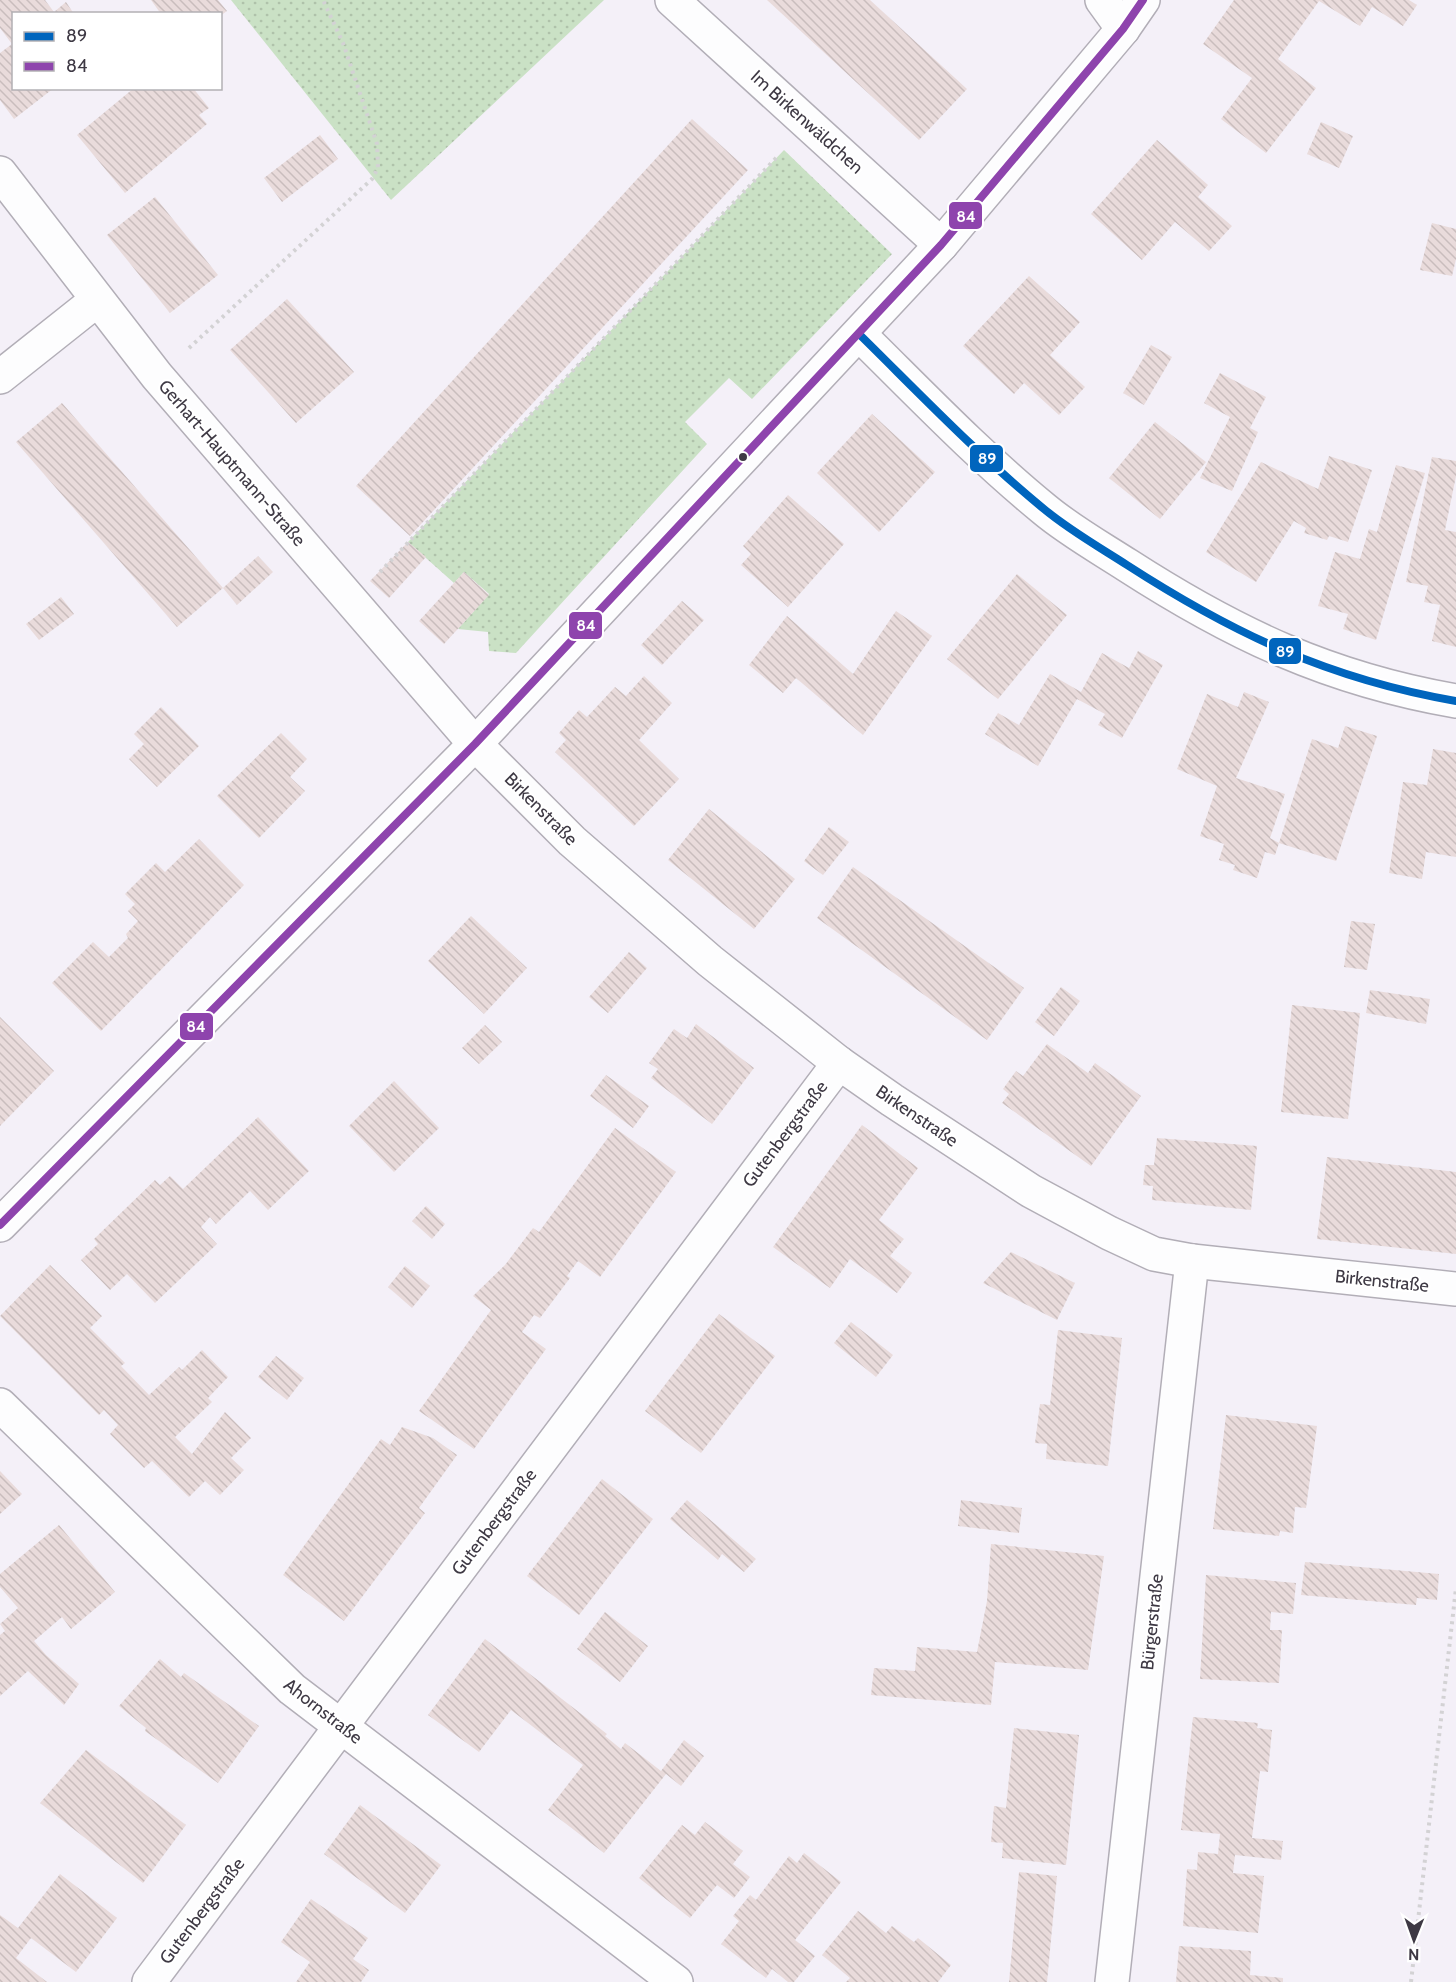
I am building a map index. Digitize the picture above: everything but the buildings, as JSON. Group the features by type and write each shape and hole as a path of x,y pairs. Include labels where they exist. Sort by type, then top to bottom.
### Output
{"street":[{"name":"Im Birkenwäldchen","path":"672,0 941,245"},
{"path":"1102,0 1123,29"},
{"path":"0,1225 475,744 859,334 941,245 1123,29 1143,0"},
{"name":"Gerhart-Hauptmann-Straße","path":"0,173 157,376 475,744"},
{"path":"0,377 97,300"},
{"path":"859,334 984,457 1045,511 1167,591 1251,638 1297,658 1405,692 1456,700"},
{"name":"Birkenstraße","path":"475,744 572,841 653,912 839,1063 1031,1191 1154,1254 1192,1261 1456,1289"},
{"name":"Gutenbergstraße","path":"149,1982 839,1063"},
{"name":"Bürgerstraße","path":"1112,1982 1192,1261"},
{"name":"Ahornstraße","path":"0,1405 292,1689 676,1982"}],"path":[{"path":"157,376 289,258 372,179 378,168 377,144 343,43 323,0"},
{"path":"352,601 808,123"},
{"path":"1411,1982 1456,1588"}],"green space":[{"path":"231,0 604,0 391,200"},
{"path":"784,150 892,254 752,399 729,378 685,422 707,444 516,653 489,651 488,632 458,629 489,594 464,572 454,583 408,542"}],"transit line":[{"name":"84","path":"0,1225 475,744 941,245 1123,29 1143,0"},
{"name":"89","path":"859,334 972,445 1044,509 1084,538 1167,590 1245,633 1284,651 1366,680 1456,701"}]}
